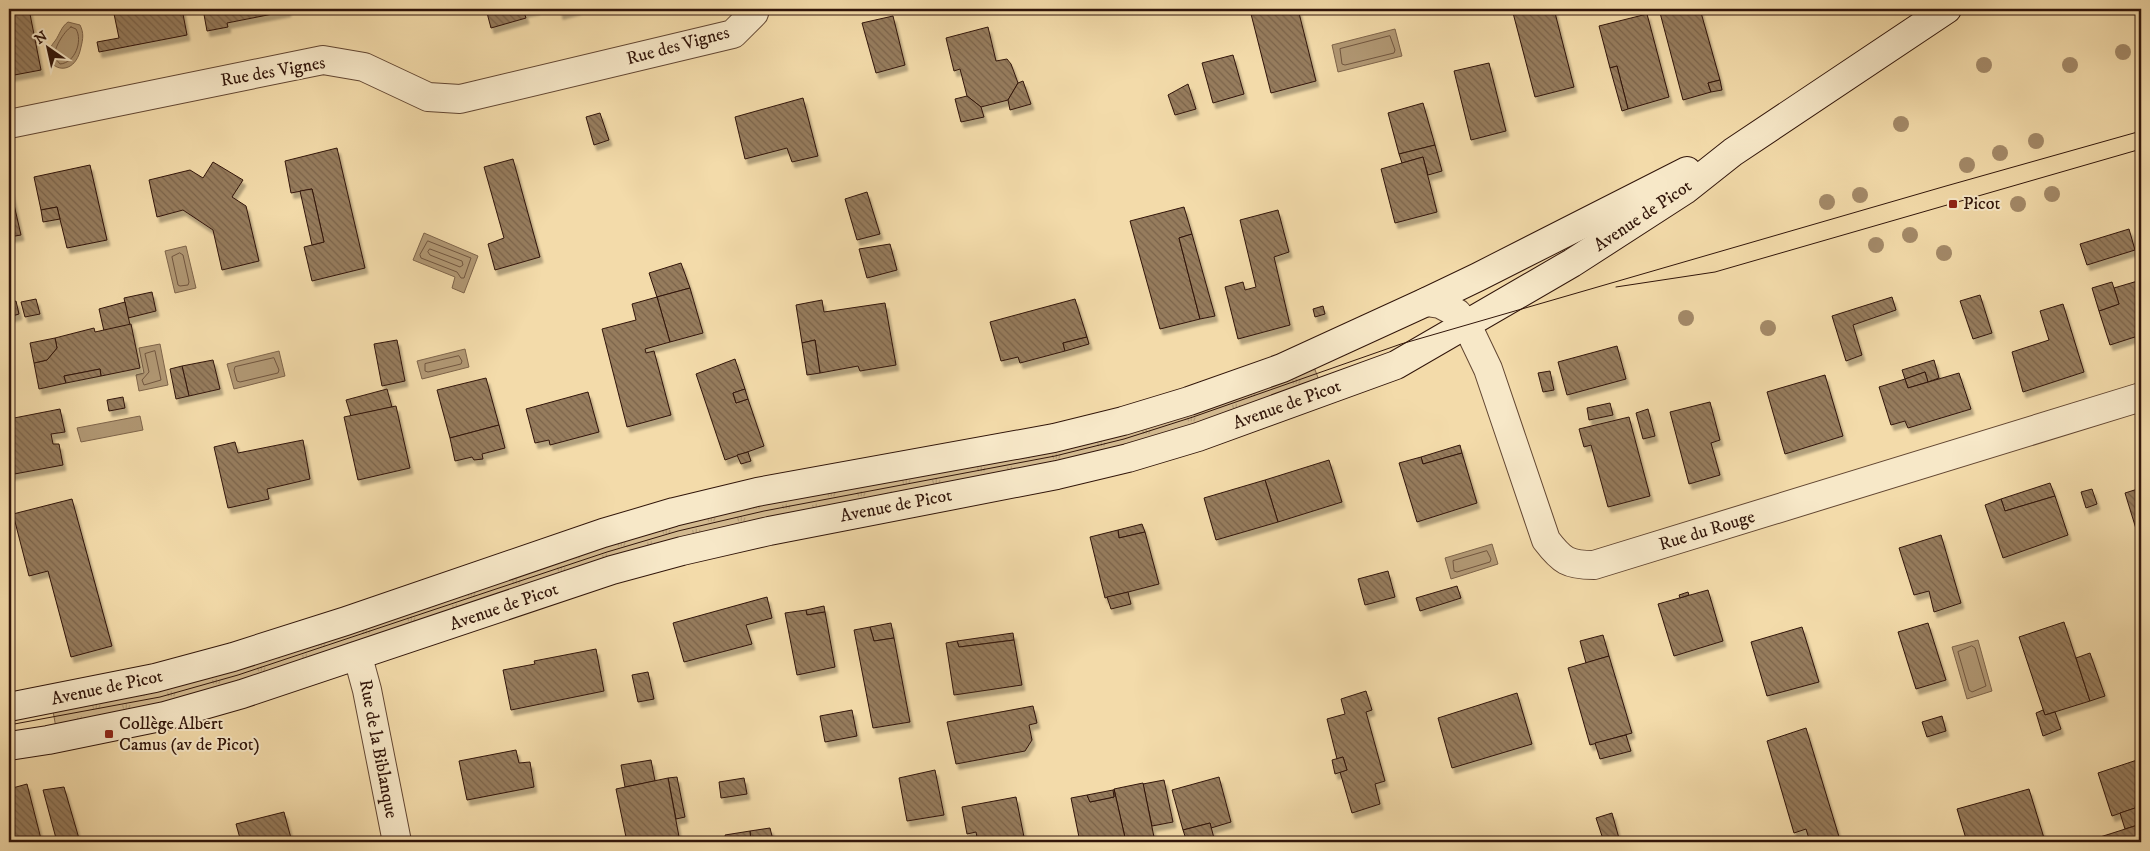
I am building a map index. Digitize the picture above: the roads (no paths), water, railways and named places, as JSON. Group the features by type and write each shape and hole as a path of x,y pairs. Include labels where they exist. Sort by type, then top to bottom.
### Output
{"street":[{"name":"Rue des Vignes","path":"9,124 323,60 364,67 428,97 460,99 733,34 754,13 755,9"},
{"name":"Avenue de Picot","path":"9,746 165,716 242,694 358,657 612,570 682,551 769,531 1057,475 1128,458 1198,437 1396,365 1572,263 1686,190 1733,152 1947,9"},
{"name":"Avenue de Picot","path":"9,707 155,678 233,657 346,621 603,533 674,512 758,492 1054,438 1123,421 1189,401 1282,368 1487,273 1677,175 1733,152"},
{"name":"Rue du Rouge","path":"1426,302 1440,304 1457,314 1467,325 1488,369 1546,540 1559,558 1575,565 1594,565 2141,398"},
{"name":"Rue de la Biblanque","path":"358,657 367,690 397,842"}],"water":[{"path":"68,22 80,25 83,39 77,59 71,65 64,68 52,63 49,57 50,50 62,28"},
{"path":"1395,29 1402,56 1338,72 1332,45"},
{"path":"424,233 478,256 464,293 452,288 455,277 413,260"},
{"path":"186,246 196,288 175,293 165,251"},
{"path":"160,344 168,385 139,391 136,375 144,373 139,348"},
{"path":"465,349 469,367 422,379 417,361"},
{"path":"279,351 285,376 234,389 227,364"},
{"path":"140,416 143,430 81,442 77,428"},
{"path":"1492,544 1498,564 1451,579 1445,558"},
{"path":"1978,640 1992,691 1967,699 1952,647"}],"tram line":[{"path":"9,725 160,697 238,675 607,552 678,531 764,511 1055,456 1124,439 1193,417 1401,344 2141,131"},
{"path":"1616,287 1715,272 2141,149"}],"place":[{"name":"Picot","path":"1953,204"},
{"name":"Collège Albert Camus (av de Picot)","path":"109,734"}]}
